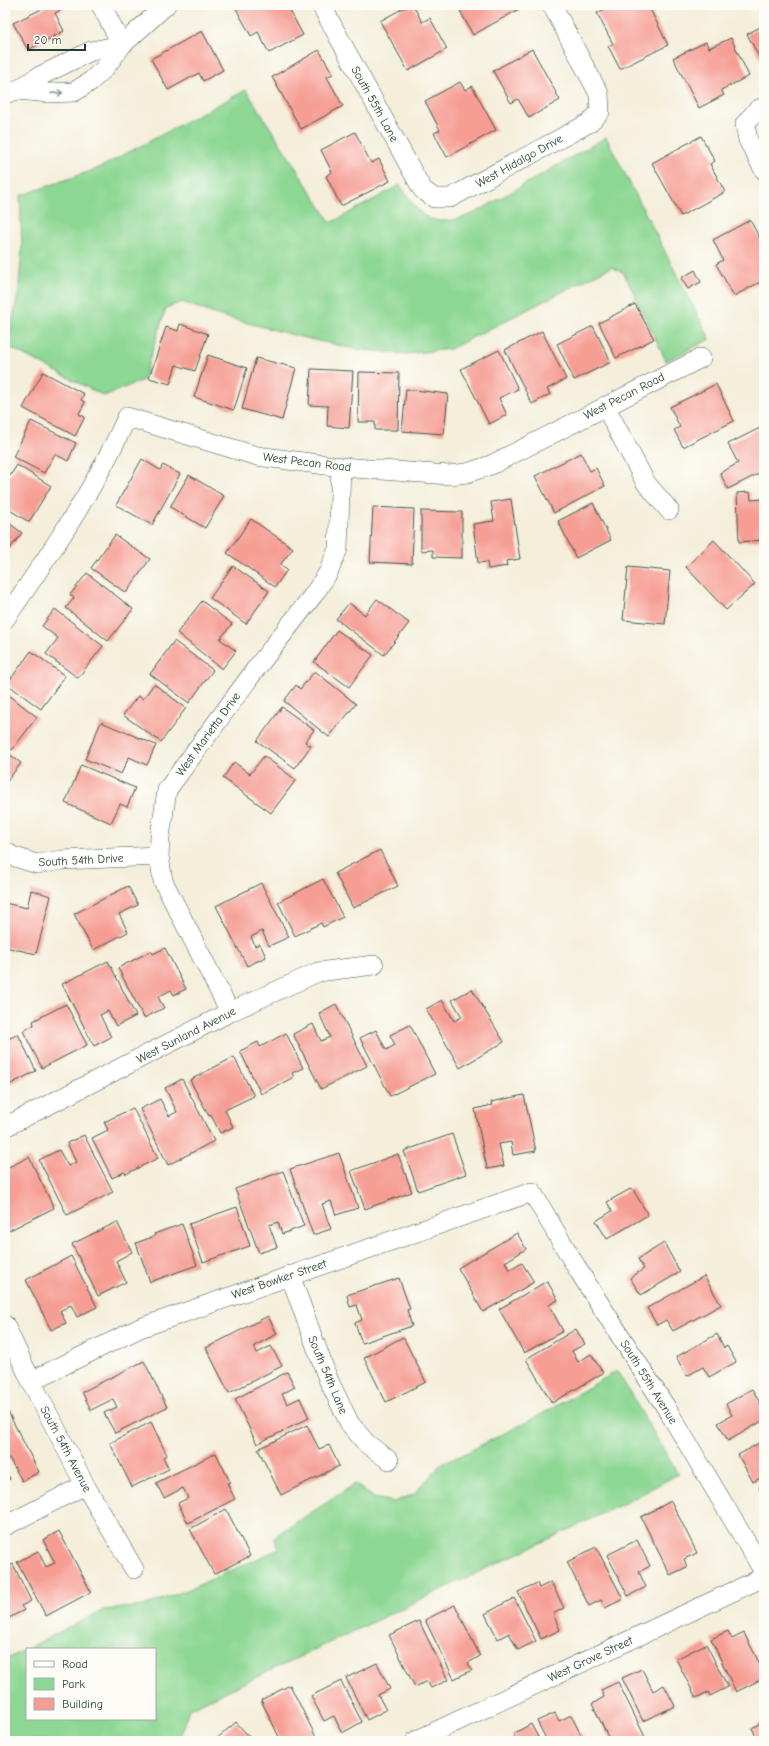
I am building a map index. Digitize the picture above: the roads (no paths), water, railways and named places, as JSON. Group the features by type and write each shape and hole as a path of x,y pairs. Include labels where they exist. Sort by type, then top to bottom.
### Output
{"street":[{"path":"101,5 122,45"},
{"path":"12,92 74,92 86,84 109,64 122,45 166,5"},
{"name":"South 55th Lane","path":"321,5 422,189 434,198"},
{"name":"West Hidalgo Drive","path":"434,198 450,198 589,123 600,112 599,94 552,5"},
{"path":"12,92 36,78 91,51 122,45"},
{"path":"73,60 86,84"},
{"path":"764,107 758,110 745,124 748,140 764,170"},
{"name":"West Pecan Road","path":"5,619 61,538 113,449 127,417 257,456 341,467 450,475 467,473 491,465 701,358"},
{"path":"605,406 646,483 669,510"},
{"name":"West Marietta Drive","path":"230,1012 163,881 159,856 160,837 167,790 328,573 338,549 341,467"},
{"name":"South 54th Drive","path":"5,851 12,856 37,864 62,860 159,856"},
{"name":"West Sunland Avenue","path":"5,1127 230,1012 318,972 374,965"},
{"name":"West Bowker Street","path":"31,1381 140,1328 532,1192"},
{"name":"South 55th Avenue","path":"532,1192 580,1273 667,1409 764,1572"},
{"name":"South 54th Lane","path":"290,1276 328,1379 350,1424 367,1444 389,1460"},
{"name":"South 54th Avenue","path":"5,1325 31,1381 85,1486 134,1569"},
{"path":"5,1526 85,1486"},
{"name":"West Grove Street","path":"415,1741 764,1577"}]}
